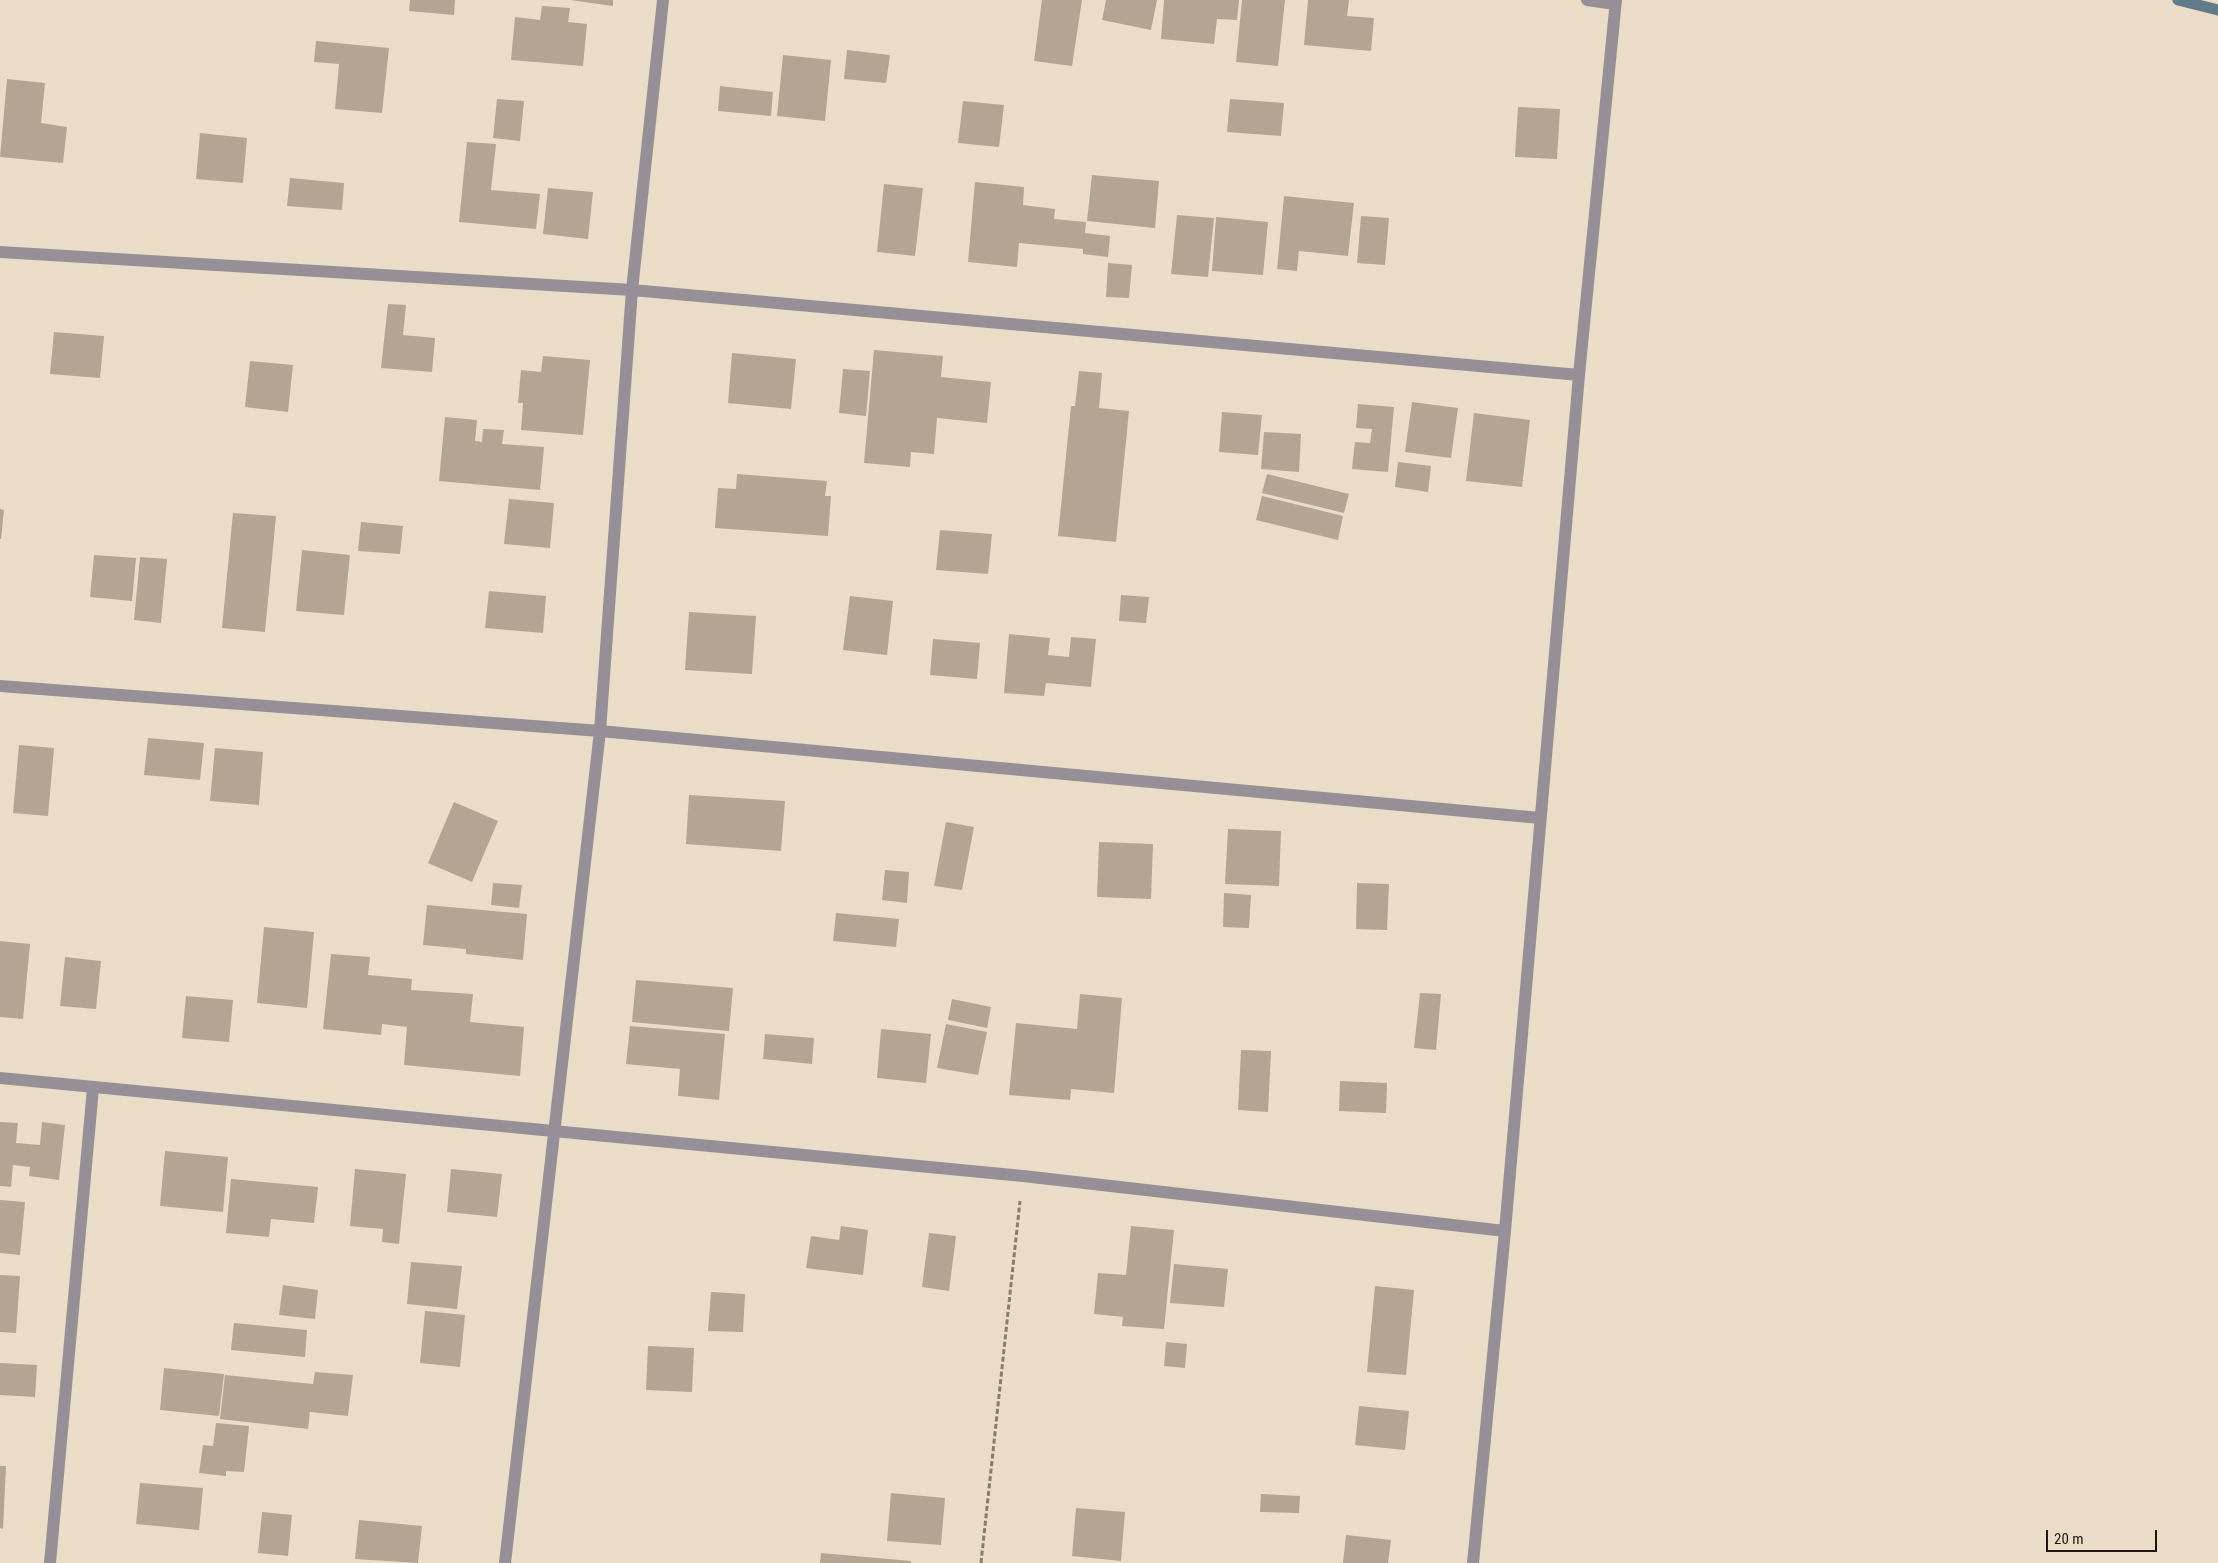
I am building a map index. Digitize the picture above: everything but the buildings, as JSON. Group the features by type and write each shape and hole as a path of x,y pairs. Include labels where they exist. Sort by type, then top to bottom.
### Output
{"street":[{"path":"505,1563 600,731 632,290 663,0"},
{"path":"1473,1563 1505,1230 1579,374 1616,2 1587,0"},
{"path":"0,252 632,290 1579,374"},
{"path":"0,686 600,731 1540,818"},
{"path":"0,1078 1023,1176 1505,1230"},
{"path":"50,1563 92,1088"}],"path":[{"path":"981,1563 1023,1176"}],"waterway":[{"path":"2178,0 2218,10"}]}
